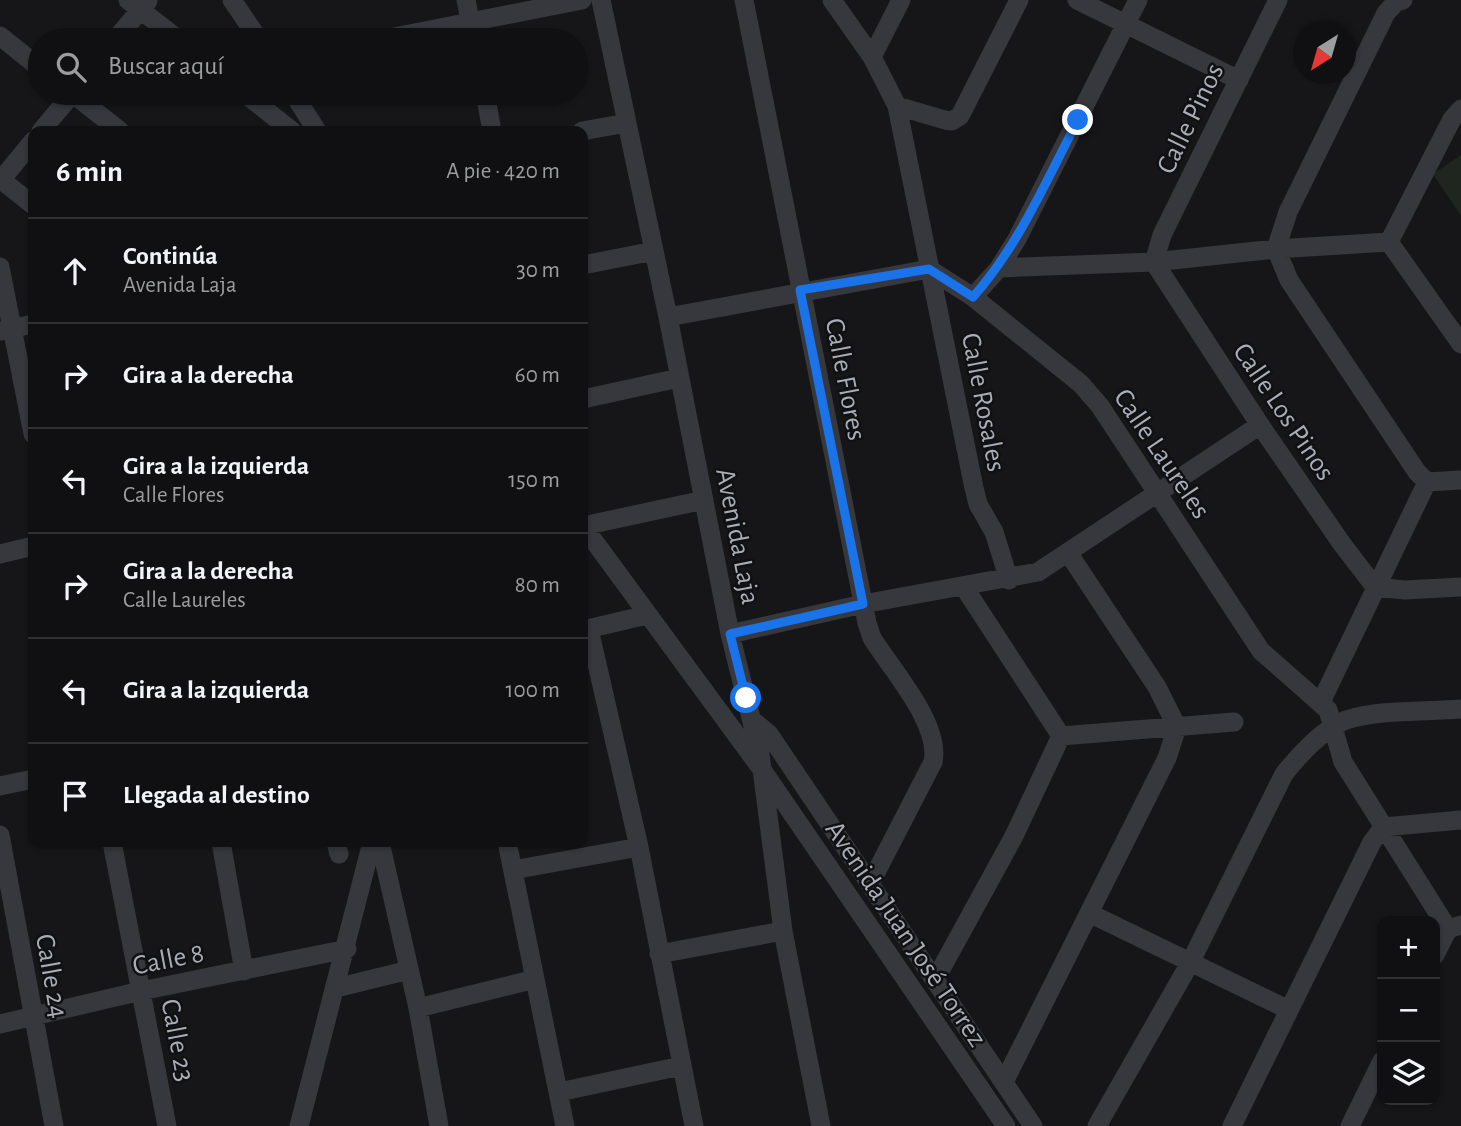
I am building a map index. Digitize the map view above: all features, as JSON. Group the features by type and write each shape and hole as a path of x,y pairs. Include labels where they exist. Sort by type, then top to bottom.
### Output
{"street":[{"path":"232,0 251,28"},
{"path":"466,0 472,28"},
{"path":"484,28 582,0"},
{"name":"Avenida Laja","path":"601,0 668,317 730,634 763,771 783,932 821,1126"},
{"name":"Calle Flores","path":"744,0 863,604 872,638 929,725 936,748 933,762 870,884"},
{"name":"Calle Rosales","path":"832,0 872,57 897,106 974,488 978,504 994,532 1009,580"},
{"path":"872,57 901,0"},
{"path":"897,106 944,120 960,116 1019,0"},
{"path":"1077,0 1239,80"},
{"path":"973,297 999,268 1138,0"},
{"name":"Calle Pinos","path":"1154,262 1163,235 1278,0"},
{"path":"1398,1 1387,13 1288,212 1276,249 1289,280 1417,472 1427,482 1461,480"},
{"path":"123,28 139,3 166,28"},
{"path":"0,36 28,58"},
{"path":"45,126 62,105"},
{"path":"87,105 114,126"},
{"path":"259,105 286,126"},
{"path":"301,105 314,126"},
{"path":"487,105 491,126"},
{"path":"1389,242 1452,119 1461,109"},
{"path":"588,130 627,122"},
{"path":"28,147 1,180 28,201"},
{"path":"999,268 1154,262 1276,249 1389,242"},
{"path":"1389,242 1461,344"},
{"path":"588,264 654,251"},
{"name":"Calle Los Pinos","path":"1154,262 1260,425 1342,544 1376,587"},
{"path":"0,267 6,330 28,415"},
{"path":"668,317 800,290 929,269"},
{"name":"Calle Laureles","path":"929,269 973,297 1081,384 1100,406 1261,651 1294,683 1328,710 1343,762 1383,827 1454,927"},
{"path":"6,330 28,325"},
{"path":"588,398 679,379"},
{"path":"730,634 863,604 1009,580 1038,572 1069,554 1260,425"},
{"path":"1321,702 1427,482"},
{"path":"588,525 704,500"},
{"name":"Avenida Juan José Torrez","path":"588,533 763,771 1006,1126"},
{"path":"0,554 28,547"},
{"path":"1004,1082 1091,914 1167,758 1177,727 1157,687 1069,554"},
{"path":"964,587 1061,736"},
{"path":"1376,587 1405,590 1461,587"},
{"path":"588,629 647,615"},
{"path":"588,637 639,847 694,1126"},
{"path":"1097,1126 1190,963 1284,774 1334,727 1362,716 1461,709"},
{"path":"751,719 769,734 1034,1126"},
{"path":"1061,736 1234,722"},
{"path":"935,980 1014,836 1061,736"},
{"path":"0,786 28,780"},
{"path":"1232,1126 1372,842 1383,827 1461,820"},
{"name":"Calle 24","path":"0,835 54,1126"},
{"name":"Calle 23","path":"113,847 167,1126"},
{"path":"222,847 244,971"},
{"path":"299,1126 347,949 371,847"},
{"path":"381,847 418,1008 439,1126"},
{"path":"508,847 565,1126"},
{"path":"513,870 639,847"},
{"path":"1091,914 1289,1010"},
{"path":"1440,948 1454,927"},
{"path":"659,954 783,932"},
{"name":"Calle 8","path":"0,1024 141,991 347,949"},
{"path":"336,988 410,970"},
{"path":"418,1008 535,979"},
{"path":"559,1092 681,1066"},
{"path":"1350,1126 1377,1071"}],"shaded area":[{"path":"1461,155 1461,216 1433,174"}],"route":[{"path":"746,698 730,634 863,604 800,290 929,269 939,272 973,297 999,268 1017,239 1078,120"}]}
